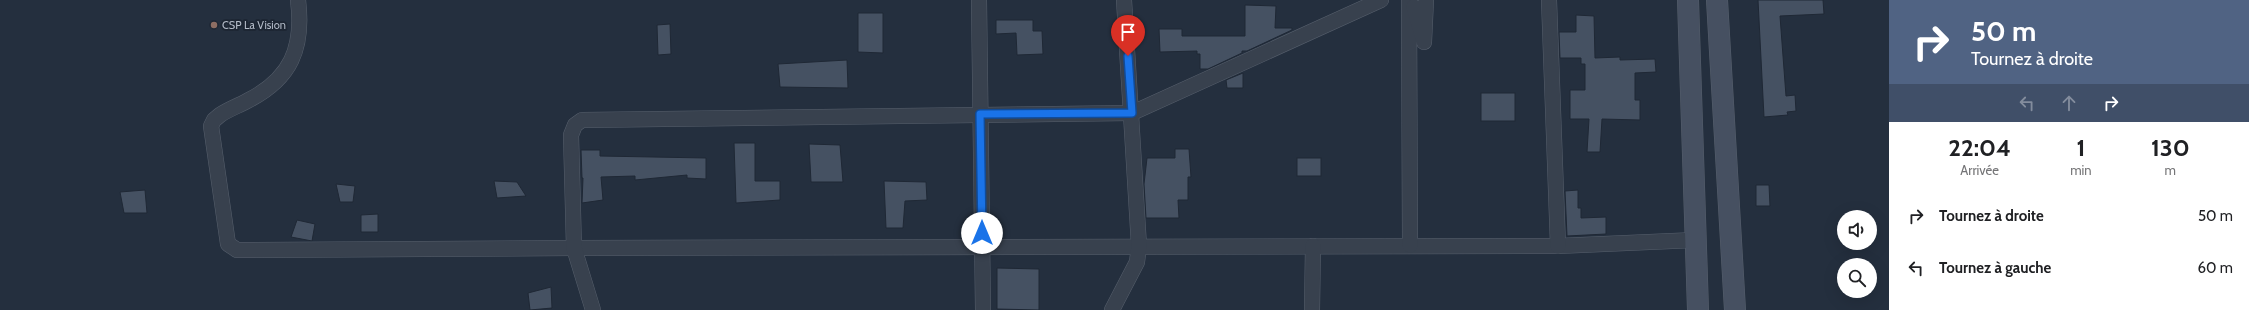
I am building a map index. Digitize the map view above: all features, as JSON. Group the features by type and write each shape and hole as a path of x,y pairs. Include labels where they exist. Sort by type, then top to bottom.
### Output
{"main road":[{"path":"1688,0 1698,310"},
{"path":"1717,0 1735,310"}],"street":[{"path":"298,0 300,15 298,36 293,60 281,79 262,93 220,115 214,120 211,126 228,244 232,248 244,250 982,246 1558,246 1695,240"},
{"path":"979,0 983,310"},
{"path":"1112,310 1137,262 1139,246 1124,0"},
{"path":"593,310 574,248 571,135 575,125 582,120 1132,113 1381,0"},
{"path":"1409,0 1410,245"},
{"path":"1412,0 1424,42 1426,0"},
{"path":"1549,0 1558,246"},
{"path":"1312,246 1312,310"}],"building":[{"path":"1758,0 1823,0 1824,14 1780,16 1786,96 1795,95 1796,111 1787,112 1788,115 1764,117"},
{"path":"1245,5 1276,6 1275,28 1292,28 1292,30 1247,51 1242,51 1242,53 1208,69 1200,69 1200,54 1197,54 1197,51 1160,52 1159,29 1182,29 1182,36 1245,36"},
{"path":"858,13 883,13 883,53 858,52"},
{"path":"1576,15 1594,16 1595,58 1620,57 1620,60 1655,59 1656,72 1635,73 1635,100 1640,100 1640,120 1602,119 1600,152 1587,152 1589,119 1570,119 1570,90 1585,90 1585,64 1581,64 1581,58 1560,58 1559,32 1576,32"},
{"path":"996,20 1033,20 1033,31 1042,31 1043,54 1017,55 1016,33 996,34"},
{"path":"670,24 671,54 658,55 657,25"},
{"path":"847,60 848,88 780,87 778,64"},
{"path":"1243,73 1243,88 1227,88 1226,80"},
{"path":"1481,93 1515,93 1515,121 1481,121"},
{"path":"734,143 755,143 755,181 780,181 780,200 736,203"},
{"path":"809,144 840,145 843,182 811,182"},
{"path":"1175,149 1189,149 1191,177 1188,177 1188,200 1178,200 1179,218 1146,218 1144,184 1147,158 1175,158"},
{"path":"581,150 600,150 600,156 706,158 706,179 687,178 687,175 635,180 635,176 601,177 603,200 582,203 583,178"},
{"path":"1297,158 1321,158 1321,176 1297,176"},
{"path":"494,181 517,182 526,196 497,198"},
{"path":"884,181 926,182 927,200 905,201 903,228 886,228"},
{"path":"336,184 355,186 353,202 340,202"},
{"path":"1756,185 1769,185 1770,206 1756,206"},
{"path":"145,190 147,213 124,213 120,192"},
{"path":"1578,190 1578,208 1581,208 1581,218 1606,217 1606,234 1567,236 1565,191"},
{"path":"378,214 378,232 361,232 361,215"},
{"path":"297,220 315,224 312,241 291,237"},
{"path":"997,268 1039,269 1039,310 997,309"},
{"path":"551,287 552,308 530,310 528,293"}],"place":[{"name":"CSP La Vision","path":"214,25"}],"route":[{"path":"982,233 980,114 1132,113 1128,56"}]}
